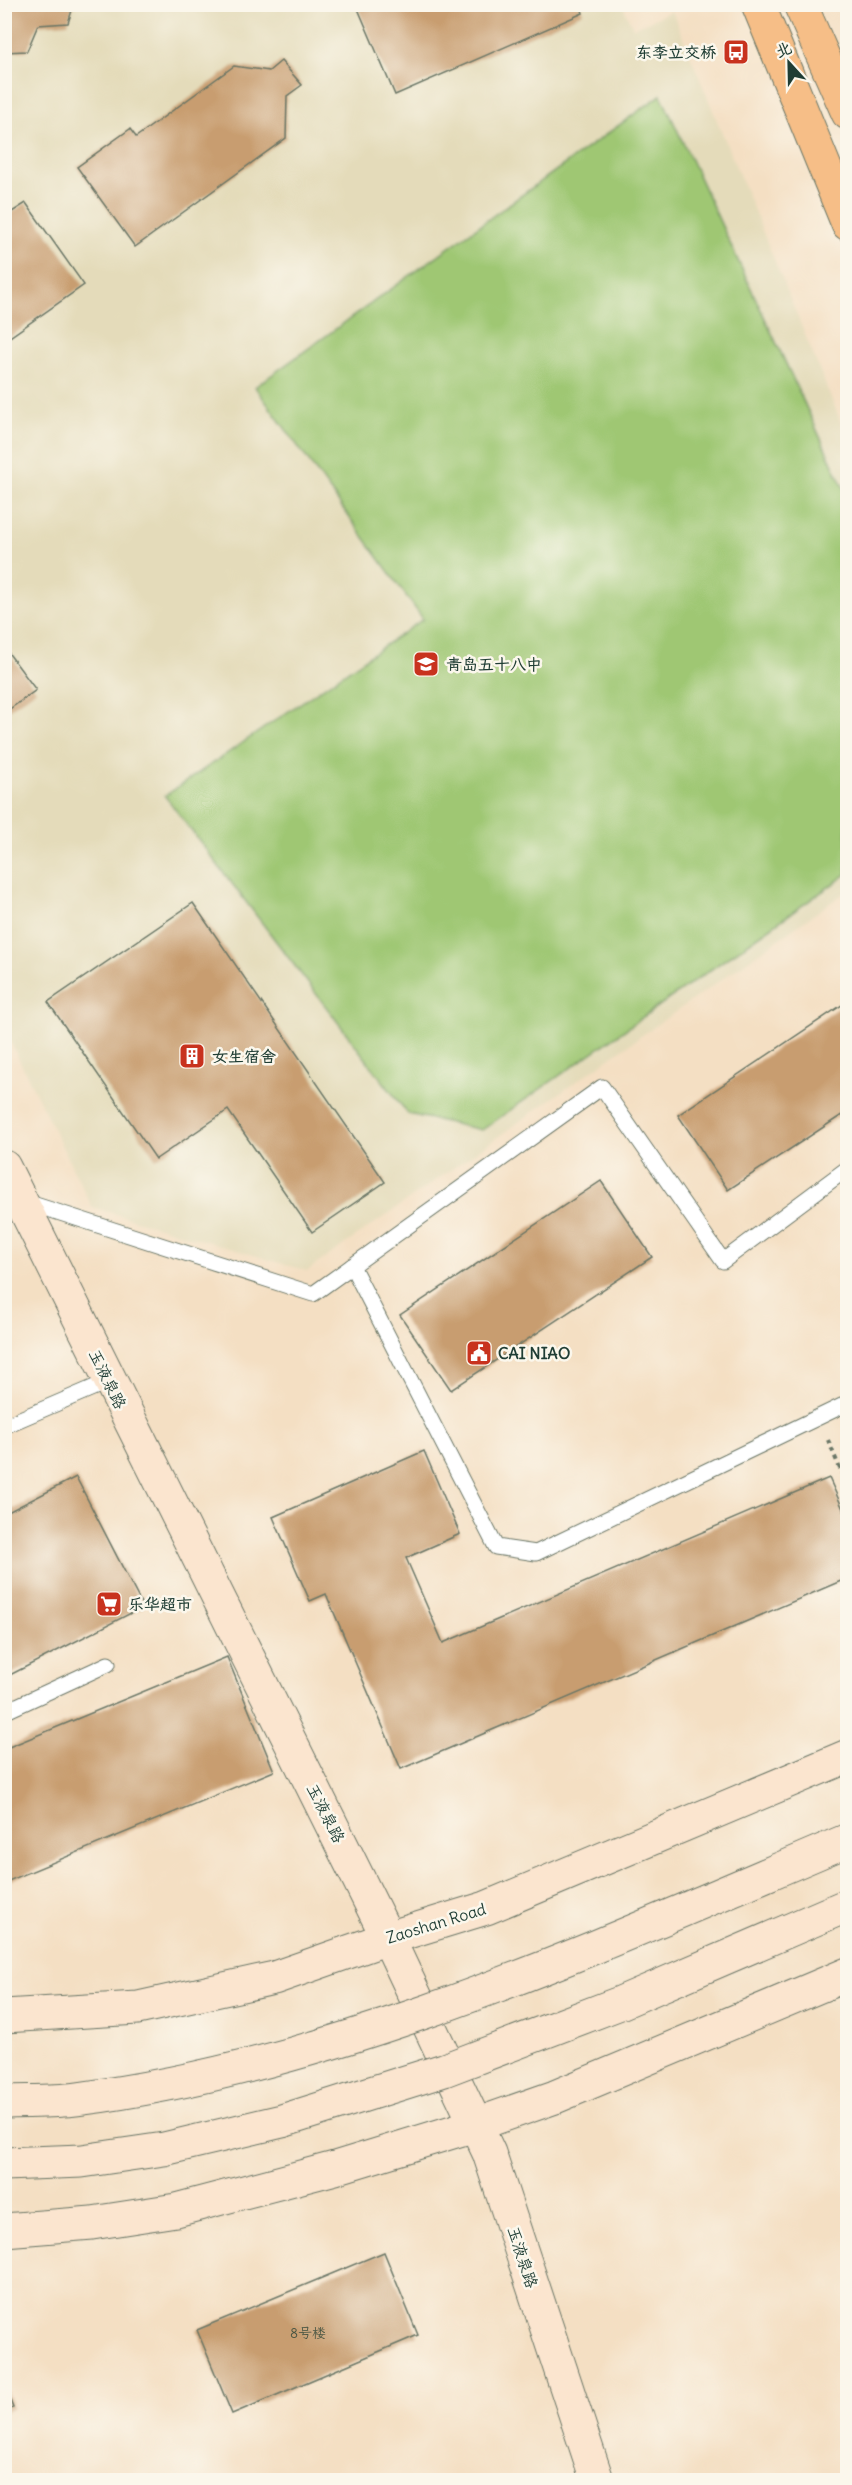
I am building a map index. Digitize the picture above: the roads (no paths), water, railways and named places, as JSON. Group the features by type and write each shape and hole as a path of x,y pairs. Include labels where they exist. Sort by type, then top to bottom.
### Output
{"main road":[{"path":"758,4 848,224"},
{"path":"800,4 848,113"}],"street":[{"name":"玉液泉路","path":"4,1167 388,1938 489,2153 597,2481"},
{"name":"Zaoshan Road","path":"4,2016 138,2008 274,1978 388,1938 486,1908 848,1756"},
{"path":"4,2102 74,2099 153,2087 302,2050 431,2009 599,1945 848,1840"},
{"path":"4,2164 82,2161 164,2149 293,2117 444,2070 620,2003 848,1905"},
{"path":"4,2230 92,2223 176,2210 335,2168 475,2125 555,2097 848,1974"}],"lane":[{"path":"21,1200 314,1294 602,1087 723,1261 848,1168"},
{"path":"352,1266 496,1547 536,1553 848,1403"},
{"path":"4,1426 110,1381"},
{"path":"4,1712 108,1664"}],"place":[{"name":"东李立交桥","path":"736,52"},
{"name":"青岛五十八中","path":"426,664"},
{"name":"女生宿舍","path":"192,1056"},
{"name":"CAI NIAO","path":"479,1353"},
{"name":"乐华超市","path":"109,1604"}]}
